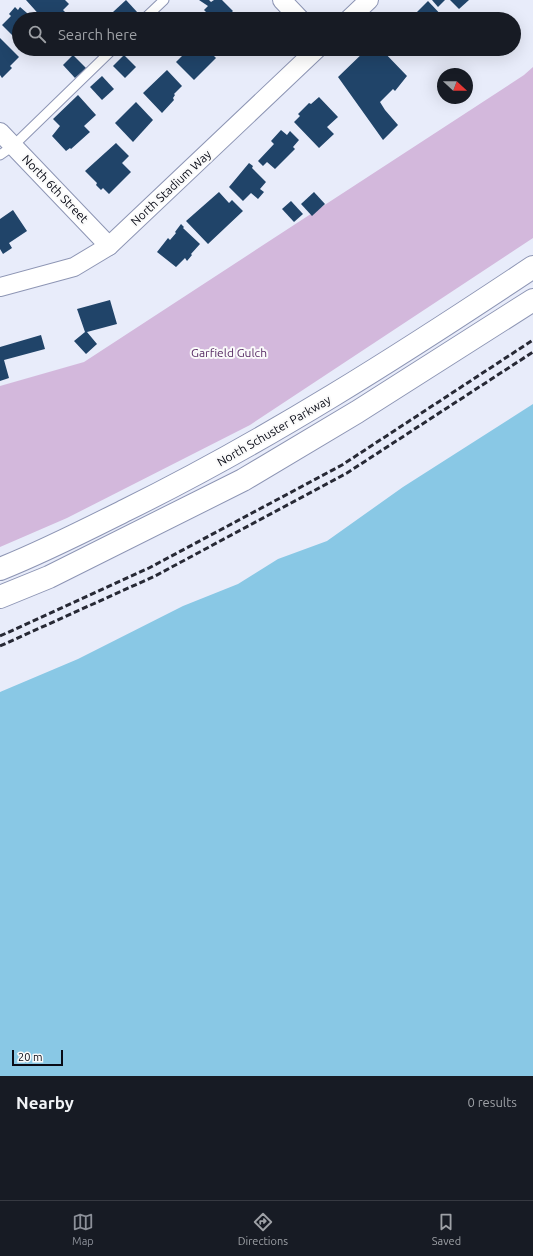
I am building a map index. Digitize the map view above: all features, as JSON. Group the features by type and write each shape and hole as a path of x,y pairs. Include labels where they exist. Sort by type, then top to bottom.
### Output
{"highway":[{"name":"North Schuster Parkway","path":"0,569 48,549 235,454 349,387 533,267"},
{"path":"0,597 49,577 243,480 364,408 533,300"}],"street":[{"path":"282,0 293,12"},
{"path":"356,12 369,0"},
{"name":"North Stadium Way","path":"0,287 74,267 109,246 310,56"},
{"name":"North 6th Street","path":"0,132 7,150 109,246"}],"lane":[{"path":"151,12 164,0"},
{"path":"7,150 106,56"}],"green space":[{"name":"Garfield Gulch","path":"533,67 533,238 250,425 67,518 0,547 0,386 84,362 524,75"}],"water":[{"path":"533,404 533,1076 0,1076 0,692 78,659 183,606 238,584 278,559 327,541 403,487"}],"building":[{"path":"26,0 65,0 69,4 63,10 65,12 37,12"},
{"path":"126,0 137,12 113,12"},
{"path":"199,0 209,0 211,2 214,0 222,0 233,11 206,12 204,10 208,6"},
{"path":"432,0 445,0 438,7"},
{"path":"450,0 469,0 459,9"},
{"path":"428,1 438,12 417,12"},
{"path":"15,7 18,10 20,7 26,12 12,12 12,35 2,25 11,16 9,14"},
{"path":"0,38 12,50 12,56 19,57 10,66 12,68 2,78 0,75"},
{"path":"72,56 74,56 86,68 75,78 63,65"},
{"path":"123,56 125,56 136,67 125,78 113,66"},
{"path":"182,56 214,56 216,58 194,80 176,62"},
{"path":"360,56 388,56 407,76 395,91 393,89 380,102 398,125 383,140 338,77"},
{"path":"167,70 182,86 174,94 174,100 162,113 143,93"},
{"path":"102,76 114,89 102,100 90,87"},
{"path":"78,95 96,115 84,126 90,132 71,149 70,148 66,151 52,136 60,126 53,119"},
{"path":"319,97 338,117 327,127 334,134 319,148 294,122 300,116 298,114 309,103 311,104"},
{"path":"136,102 153,120 133,142 115,123"},
{"path":"281,130 287,135 290,131 299,140 293,147 295,149 275,169 267,162 263,166 258,161 274,144 271,141"},
{"path":"116,143 129,156 122,163 131,172 109,194 103,188 101,190 96,185 97,183 85,171"},
{"path":"249,163 266,182 260,189 264,192 258,199 251,193 243,201 229,187"},
{"path":"219,192 229,203 232,200 243,211 208,244 186,221"},
{"path":"314,192 325,204 312,216 301,204"},
{"path":"291,201 303,214 294,222 282,209"},
{"path":"13,210 27,231 9,243 12,248 3,254 0,249 0,219"},
{"path":"181,224 184,227 183,228 200,244 187,261 185,258 176,267 157,252 168,238 170,240 176,233 175,232"},
{"path":"110,300 117,324 87,332 97,344 86,354 74,341 85,332 77,309"},
{"path":"41,335 45,349 4,360 9,378 0,381 0,347"}],"railway":[{"path":"0,636 149,568 342,465 533,340"},
{"path":"0,646 155,576 347,473 533,352"}]}
